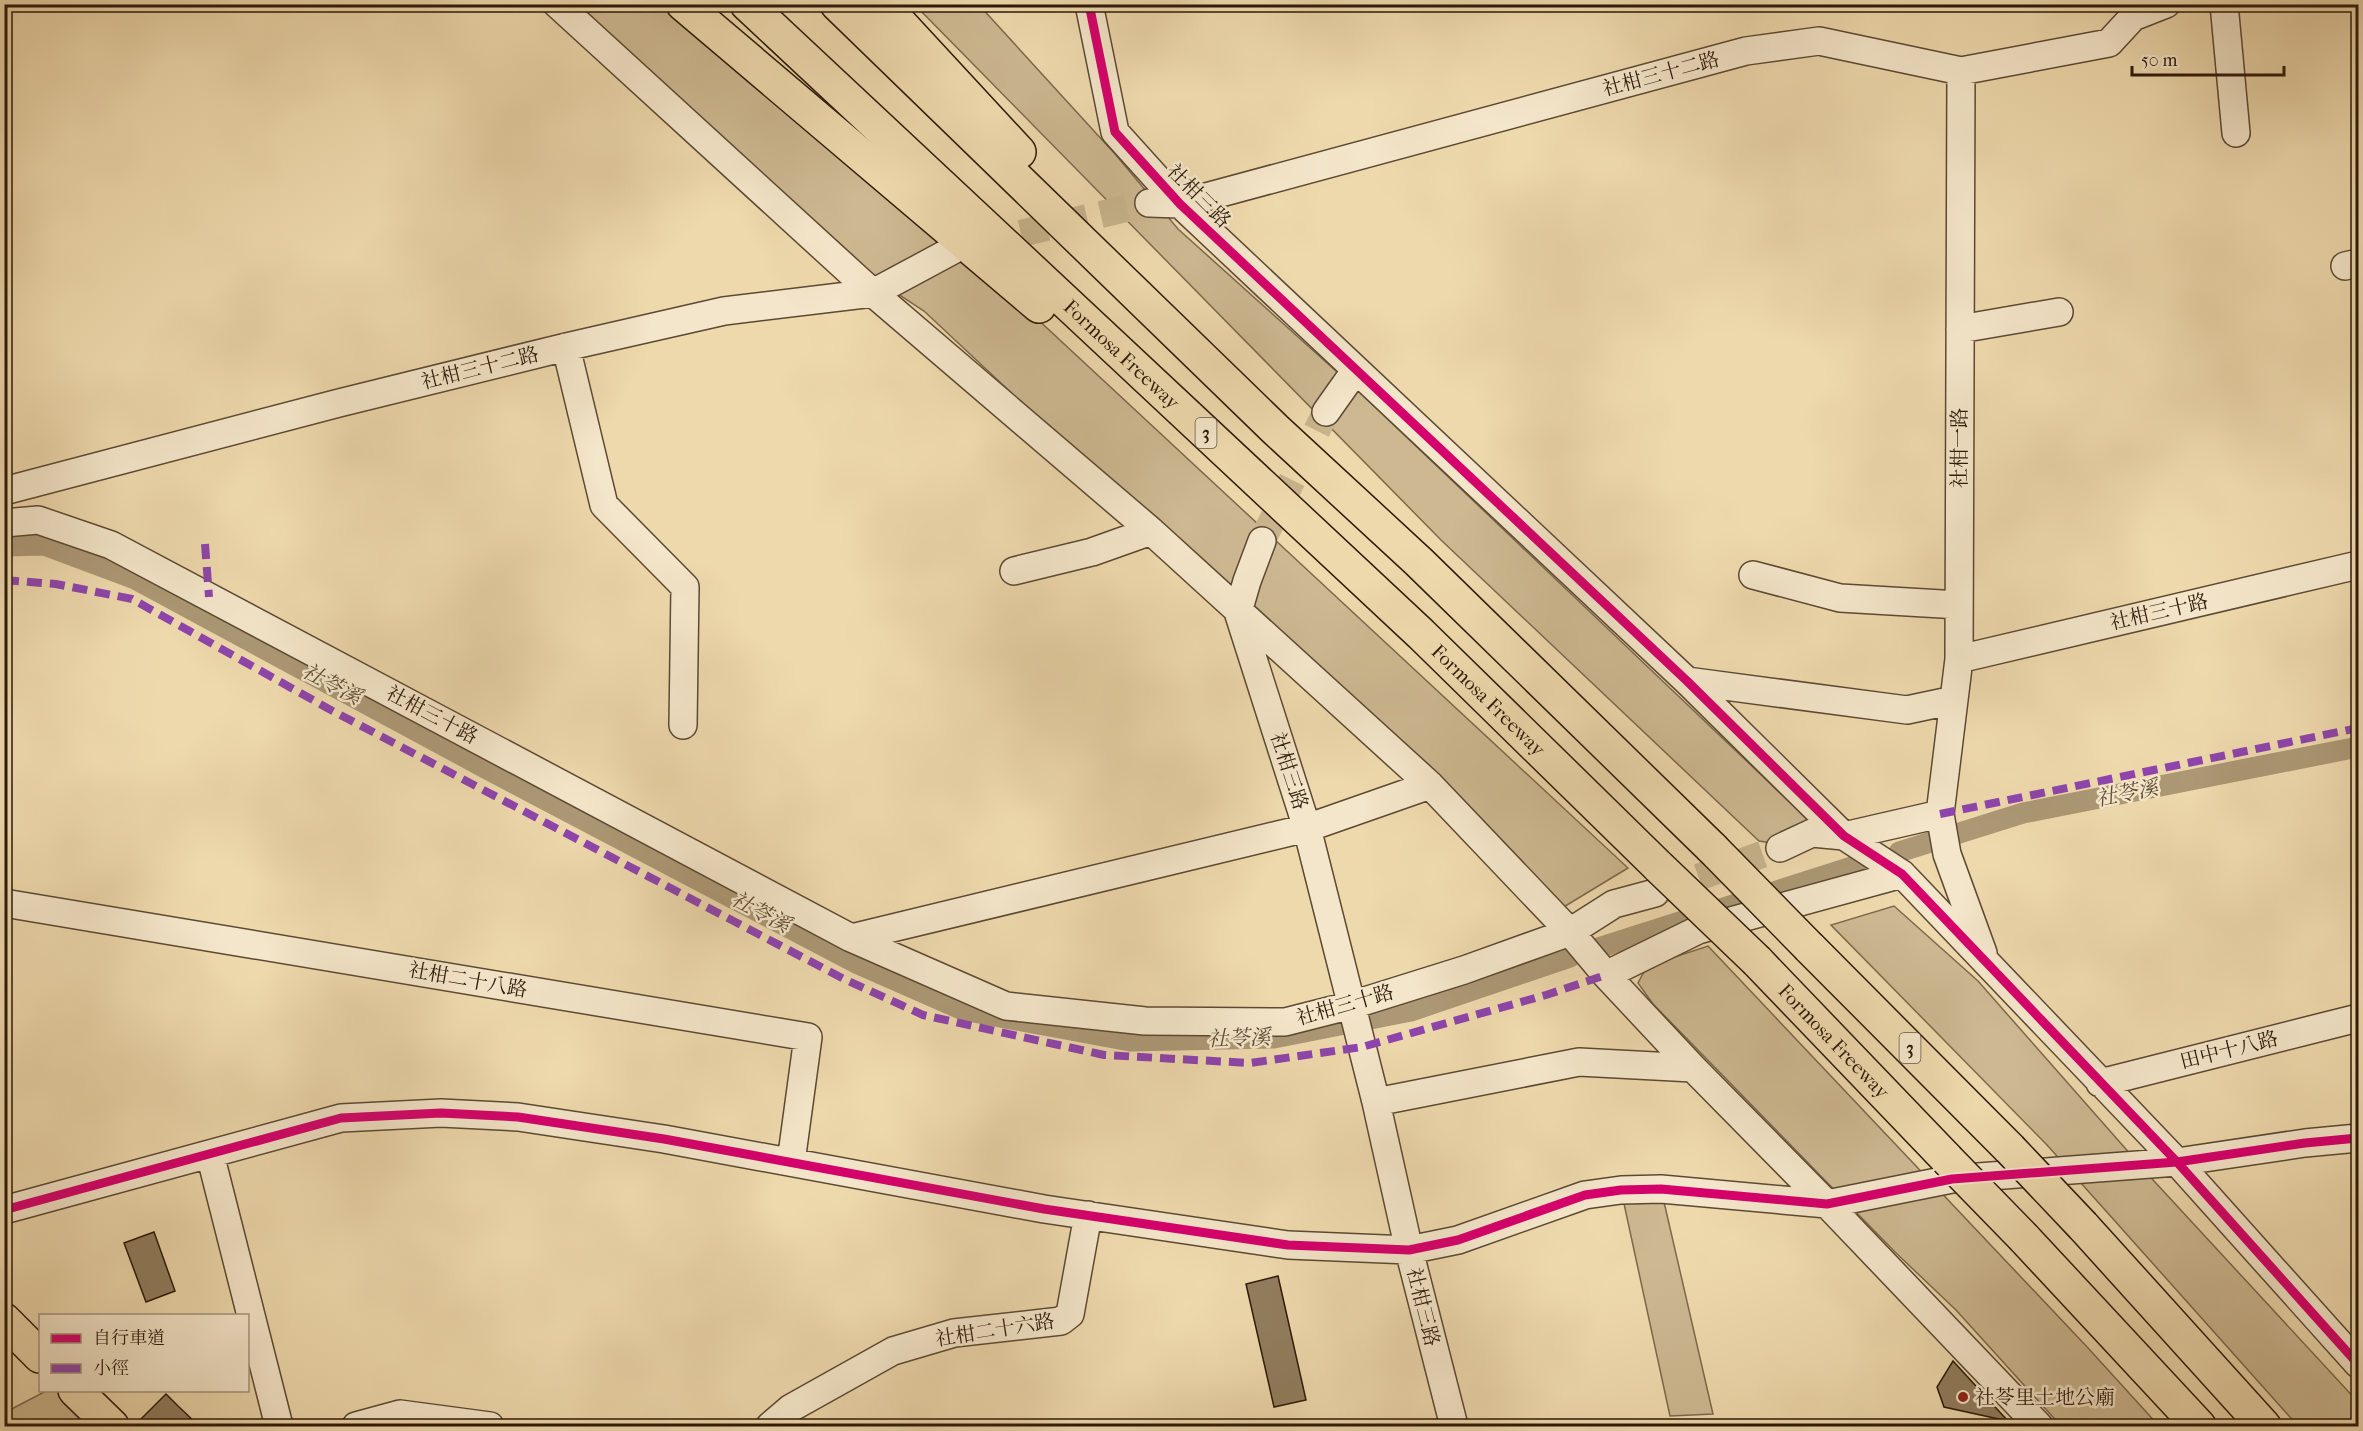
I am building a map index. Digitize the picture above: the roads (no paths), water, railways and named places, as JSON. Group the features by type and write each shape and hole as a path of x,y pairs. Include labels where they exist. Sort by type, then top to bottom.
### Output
{"main road":[{"path":"683,4 1367,584"},
{"name":"Formosa Freeway","path":"747,4 1367,584 1657,880 1756,961 2024,1238 2199,1426"},
{"name":"3","path":"837,4 1275,429 1419,562 1713,849 2010,1149 2264,1426"},
{"path":"882,4 1275,429"},
{"path":"4,1320 39,1355"},
{"path":"77,1392 112,1426"}],"street":[{"path":"557,4 873,292 1151,531 1430,785 1570,932 1606,975 1693,1068 1827,1204 2039,1426"},
{"name":"社柑三路","path":"1089,4 1115,132 1180,204 1687,681 1844,836 1902,874 2177,1162 2358,1364"},
{"name":"社柑三十二路","path":"1149,203 1180,204 1746,51 1819,41 1960,71 2109,43 2133,17 2166,4"},
{"path":"2223,4 2236,133"},
{"name":"社柑一路","path":"1942,827 1959,659 1960,71"},
{"name":"社柑三十二路","path":"4,491 339,403 566,347 724,311 873,292 953,250"},
{"path":"1960,329 2059,312"},
{"path":"566,347 604,505 685,587 682,725"},
{"path":"1326,412 1355,371"},
{"name":"社柑三十路","path":"4,523 38,520 111,545 851,938 1006,1006 1145,1021 1285,1022 1352,1005 1464,970 1570,932 1657,880"},
{"path":"1014,571 1092,552 1151,531"},
{"path":"1238,612 1262,541"},
{"name":"社柑三十路","path":"1959,659 2358,565"},
{"path":"1753,575 1840,598 1959,605"},
{"name":"社柑三路","path":"1238,612 1307,828 1376,1101 1409,1250 1454,1426"},
{"path":"1687,681 1907,710 1954,700"},
{"path":"851,938 1307,828 1430,785"},
{"path":"1780,848 1812,833 1844,836 1942,827 1987,963"},
{"path":"1606,975 1698,930 1902,874"},
{"name":"社柑二十八路","path":"4,903 808,1037 791,1162"},
{"name":"田中十八路","path":"2100,1083 2358,1018"},
{"path":"1376,1101 1579,1062 1693,1068"},
{"path":"4,1210 341,1118 441,1113 518,1117 664,1139 1088,1215 1288,1245 1409,1250 1458,1240 1585,1195 1621,1190 1661,1189 1827,1204 1952,1179 2177,1162 2305,1143 2358,1138"},
{"path":"210,1154 279,1426"},
{"name":"社柑二十六路","path":"770,1426 791,1408 893,1351 954,1333 1061,1321 1070,1314 1088,1215"},
{"path":"356,1426 400,1414 490,1426"}],"waterway":[{"name":"社苓溪","path":"4,546 44,545 135,579 487,769 858,964 963,1010 1130,1041 1274,1038 1411,1011 1570,957"},
{"name":"社苓溪","path":"1899,852 2023,813 2358,747"},
{"name":"社苓溪","path":"1595,949 1858,865"}],"tunnel":[{"path":"981,243 1149,203"},
{"path":"1262,541 1326,412"},
{"path":"1660,891 1780,848"}],"place":[{"name":"社苓里土地公廟","path":"1963,1397"}]}
